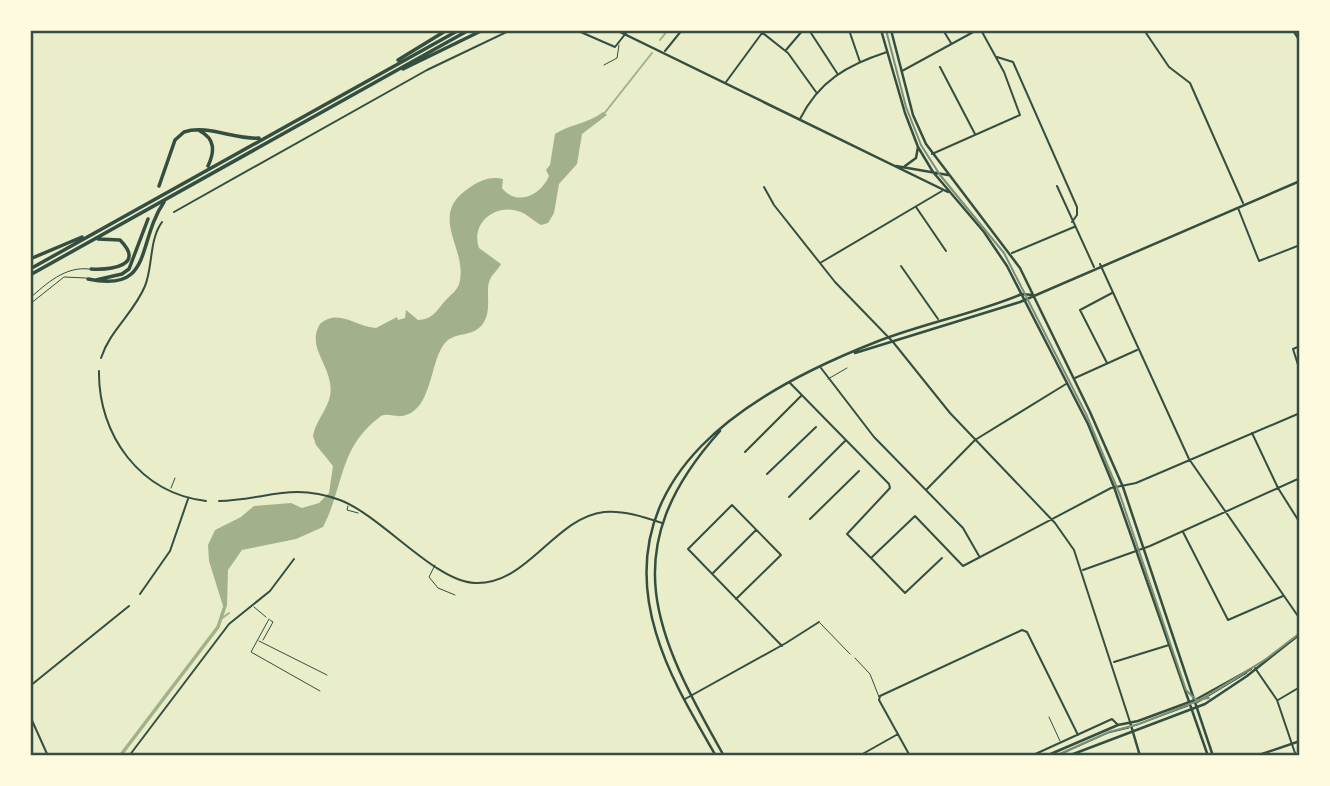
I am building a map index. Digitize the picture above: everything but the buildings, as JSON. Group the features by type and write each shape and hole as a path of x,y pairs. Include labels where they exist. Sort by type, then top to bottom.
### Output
{"highway":[{"path":"394,64 447,30"},
{"path":"30,269 459,30"},
{"path":"30,276 469,30"},
{"path":"398,71 483,30"},
{"path":"159,186 175,140 184,132 198,130 245,139 261,138"},
{"path":"198,130 209,138 213,146 207,168"},
{"path":"88,279 119,282 134,272 155,216 165,201"},
{"path":"95,281 122,274 132,265 148,219"},
{"path":"30,259 87,235"},
{"path":"91,269 116,270 124,264 127,256 126,247 120,240 96,239"},
{"path":"91,269 112,277"}],"main road":[{"path":"617,30 665,51 951,194"},
{"path":"881,30 918,147 933,172 995,247 1068,383 1114,488 1208,756"},
{"path":"891,30 916,124 932,154 1011,254 1074,379 1123,487 1213,756"},
{"path":"1293,30 1300,41"},
{"path":"904,167 916,158 918,147"},
{"path":"893,165 948,175"},
{"path":"852,354 1025,299 1100,264 1300,181"},
{"path":"716,756 684,700 663,654 650,603 647,574 655,521 675,475 692,453 722,429 790,383 821,367 889,337 1022,294 1033,295"},
{"path":"722,429 692,464 662,523 655,558 656,596 662,628 690,696 724,756"},
{"path":"1046,756 1118,725 1137,728 1238,683 1300,634"},
{"path":"1068,756 1131,726 1196,703 1255,668"},
{"path":"1131,726 1140,756"},
{"path":"1256,756 1300,741"}],"street":[{"path":"174,212 427,70 511,30"},
{"path":"576,30 609,46 619,45 624,31"},
{"path":"665,51 682,30"},
{"path":"759,30 786,51 816,92"},
{"path":"786,51 803,30"},
{"path":"809,30 837,74"},
{"path":"849,30 860,62"},
{"path":"943,30 952,44"},
{"path":"902,71 977,30"},
{"path":"932,154 1017,118 1021,111 997,57 981,30"},
{"path":"1144,30 1169,68 1190,83 1243,204"},
{"path":"726,82 762,33"},
{"path":"800,120 816,92 837,74 887,52"},
{"path":"934,55 937,61"},
{"path":"997,57 1010,59 1016,69 1077,207 1077,215 1072,222"},
{"path":"940,66 976,135"},
{"path":"1057,186 1094,267"},
{"path":"764,187 820,263 894,342 975,440 1052,520 1074,550 1113,662 1131,726"},
{"path":"820,263 945,190"},
{"path":"915,206 946,251"},
{"path":"1238,207 1259,261 1300,245"},
{"path":"101,358 108,339 146,284 155,239 162,222"},
{"path":"1011,254 1074,227"},
{"path":"1100,264 1189,459 1300,619"},
{"path":"901,266 939,321"},
{"path":"1107,363 1080,310 1112,293"},
{"path":"1300,346 1293,349 1300,371"},
{"path":"1074,379 1137,350"},
{"path":"821,367 874,437 967,533 979,556"},
{"path":"99,371 100,402 115,442 138,469 170,490 206,501"},
{"path":"790,383 890,488 846,533 905,593 942,558"},
{"path":"926,491 975,440 1068,383"},
{"path":"745,452 802,395"},
{"path":"871,558 915,516 963,566 1114,488 1123,487 1300,413"},
{"path":"820,422 825,419"},
{"path":"767,474 816,427"},
{"path":"1252,432 1278,488 1300,523"},
{"path":"789,497 846,441"},
{"path":"863,467 867,463"},
{"path":"810,519 859,471"},
{"path":"1082,571 1136,552 1300,478"},
{"path":"219,501 281,492 321,495 339,500 361,511 435,565 463,581 486,583 510,573 590,516 617,512 662,523"},
{"path":"140,594 170,551 189,497"},
{"path":"736,599 781,555 732,505 688,549 736,599 782,646"},
{"path":"712,574 756,530"},
{"path":"1182,531 1228,620 1284,596"},
{"path":"129,756 229,624 270,591 294,559"},
{"path":"30,686 129,606"},
{"path":"684,700 782,646 819,622"},
{"path":"910,756 880,698 1024,630 1078,735"},
{"path":"1113,662 1169,645"},
{"path":"1255,668 1277,700 1296,756"},
{"path":"1277,700 1300,687"},
{"path":"30,716 48,756"},
{"path":"1031,756 1112,719 1118,725"},
{"path":"1083,733 1088,737"},
{"path":"859,756 898,734"}],"lane":[{"path":"604,65 617,58 619,45"},
{"path":"30,298 64,273 80,268 91,269"},
{"path":"30,304 64,277 88,279"},
{"path":"828,379 847,368"},
{"path":"170,490 175,478"},
{"path":"348,504 347,510 361,511"},
{"path":"435,565 430,580 438,588 455,595"},
{"path":"252,605 273,622 262,642"},
{"path":"269,619 251,652 320,691"},
{"path":"819,622 850,654"},
{"path":"258,640 327,675"},
{"path":"855,658 870,674 880,698"},
{"path":"1049,717 1061,743"},
{"path":"1057,756 1108,733 1131,726"}],"shaded area":[{"path":"603,112 607,115 582,134 577,164 559,184 554,213 548,223 541,225 524,213 503,210 488,216 478,230 479,248 501,264 489,282 488,311 481,326 445,343 420,405 402,416 381,416 367,428 344,467 323,527 296,539 242,550 228,570 227,606 223,606 209,561 208,545 215,530 241,517 254,506 291,503 302,508 319,503 329,493 333,466 316,445 313,436 331,391 317,346 320,324 341,318 376,328 397,317 398,320 405,318 406,310 418,320 433,314 459,284 460,267 450,219 452,208 459,197 479,182 495,178 503,179 502,188 515,197 521,198 535,193 549,176 546,170 550,165 555,134"}],"waterway":[{"path":"660,40 668,30"},
{"path":"603,115 652,53"},
{"path":"120,756 218,627 225,606"},
{"path":"221,619 229,613"}],"tram line":[{"path":"886,30 906,107 921,145 940,175 1004,253 1086,414 1120,495 1186,690 1196,700 1209,698"},
{"path":"1295,30 1300,37"},
{"path":"1055,756 1109,732 1139,724 1200,700 1266,659 1300,633"}]}
